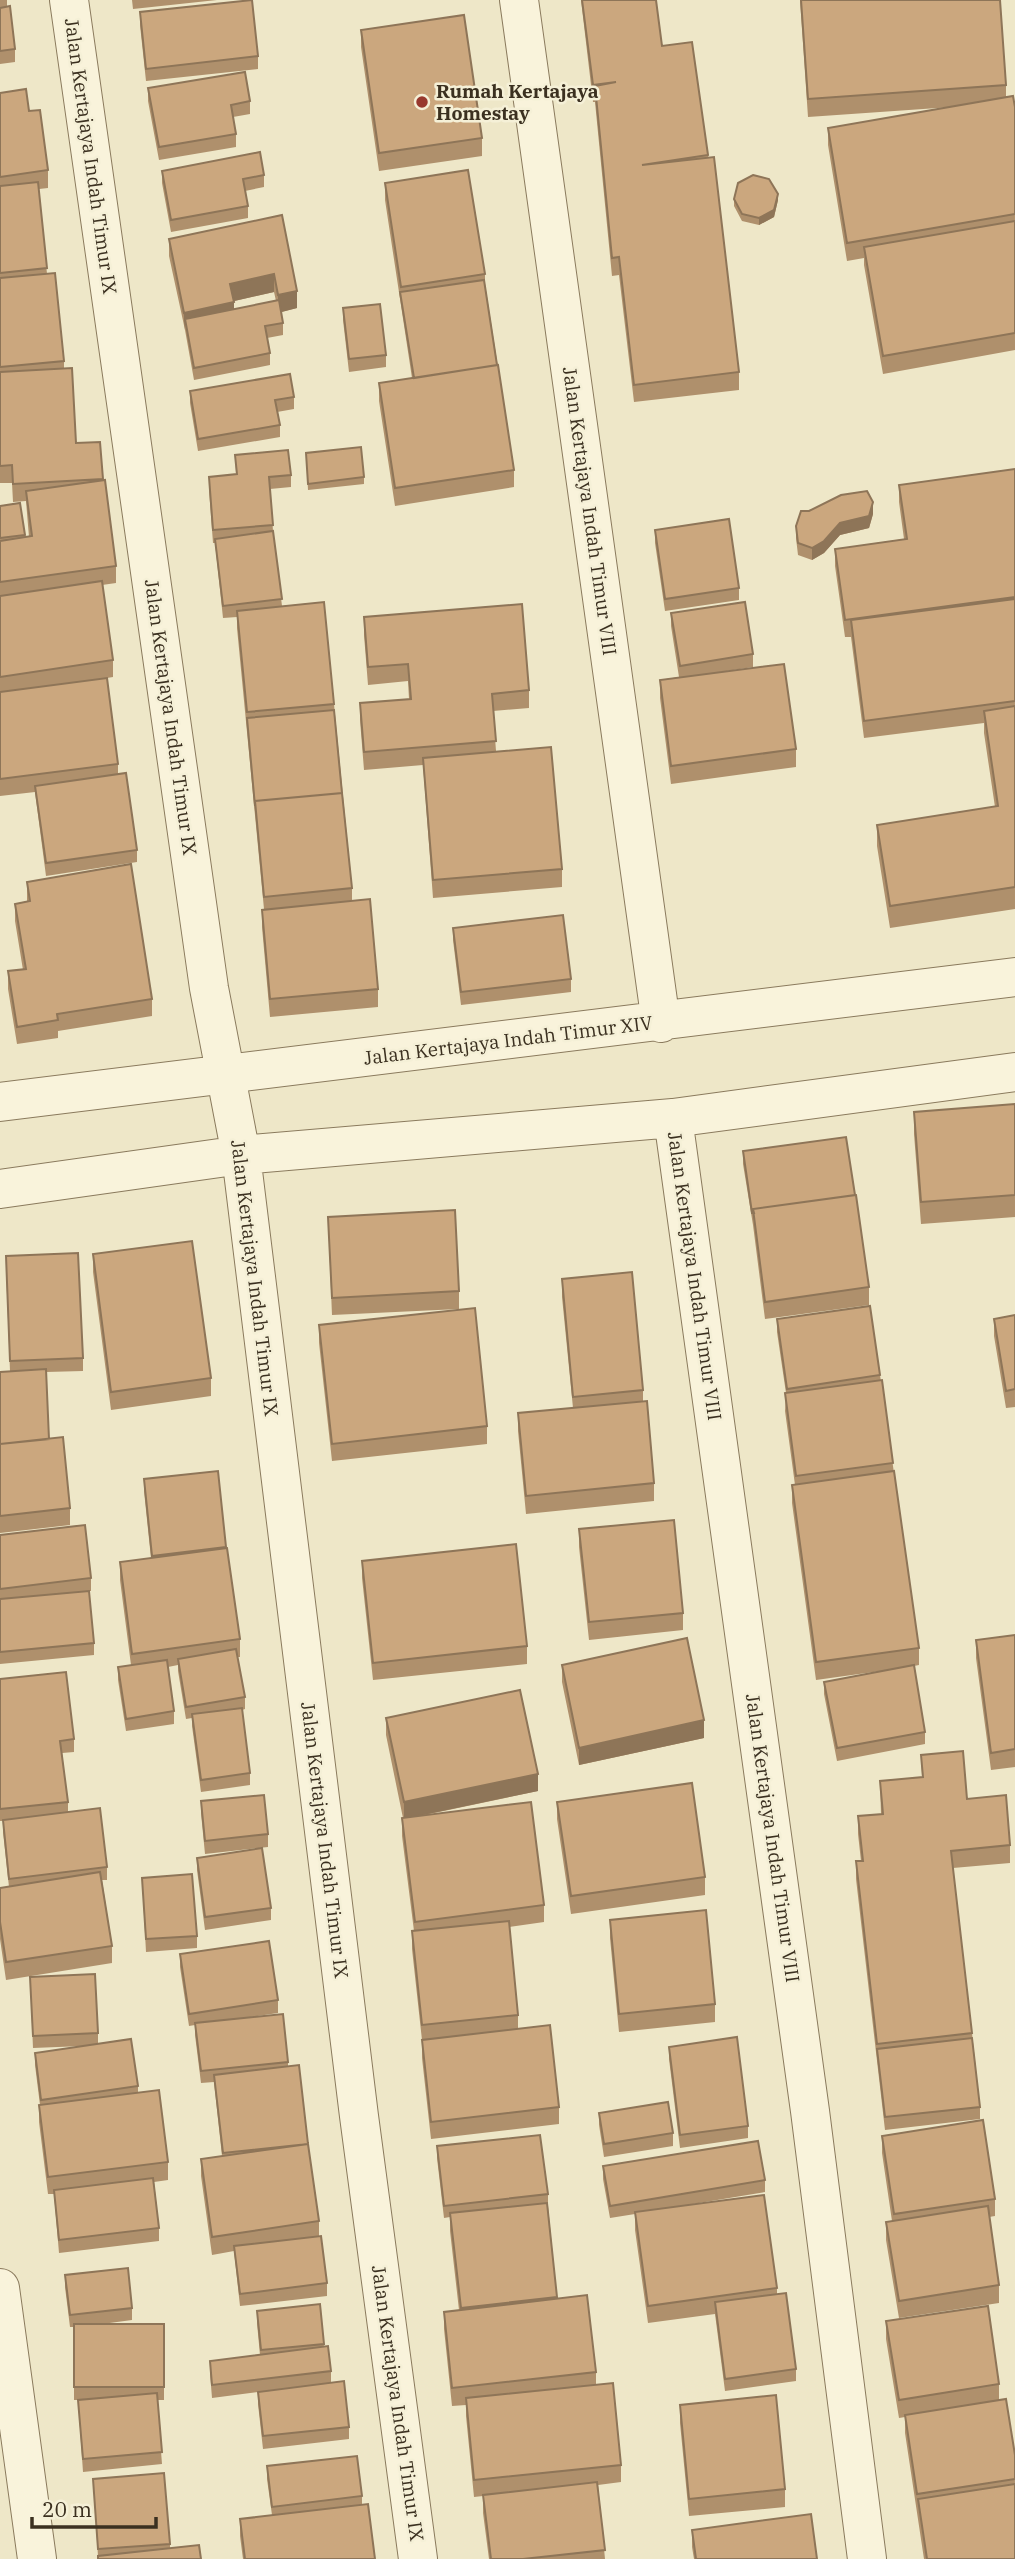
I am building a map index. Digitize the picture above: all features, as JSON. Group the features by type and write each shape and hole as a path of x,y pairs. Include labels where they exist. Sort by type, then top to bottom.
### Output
{"street":[{"name":"Jalan Kertajaya Indah Timur IX","path":"69,0 207,975 241,1155 359,2116 418,2559"},
{"name":"Jalan Kertajaya Indah Timur VIII","path":"519,0 661,1023"},
{"name":"Jalan Kertajaya Indah Timur XIV","path":"0,1102 661,1023 1015,977"},
{"path":"0,1189 241,1155 673,1118 1015,1072"},
{"name":"Jalan Kertajaya Indah Timur VIII","path":"673,1118 810,2111 867,2559"},
{"path":"0,2288 37,2559"}],"building":[{"path":"252,0 258,56 146,69 140,12"},
{"path":"582,0 656,0 662,46 692,42 708,155 642,165 714,157 739,372 634,385 619,257 612,258 595,86 616,82 593,85"},
{"path":"801,0 1000,0 1006,85 808,99"},
{"path":"10,6 15,49 0,51 0,8"},
{"name":"Rumah Kertajaya Homestay","path":"464,15 482,138 379,153 361,30"},
{"path":"245,72 250,101 231,105 236,134 159,147 148,88"},
{"path":"26,89 29,111 40,110 48,170 0,177 0,93"},
{"path":"1013,96 1015,214 847,243 828,128"},
{"path":"260,152 264,175 243,179 248,206 171,220 162,171"},
{"path":"468,170 485,274 401,287 385,183"},
{"path":"753,175 769,179 778,194 774,210 759,218 742,214 734,199 738,183"},
{"path":"38,182 47,268 0,273 0,186"},
{"path":"282,215 297,291 278,295 274,274 230,284 234,302 184,313 169,239"},
{"path":"1015,221 1015,333 883,356 864,247"},
{"path":"55,273 64,361 0,367 0,278"},
{"path":"484,280 497,365 414,378 400,292"},
{"path":"279,300 283,323 265,326 270,353 194,368 185,319"},
{"path":"380,304 386,355 349,359 343,308"},
{"path":"498,365 514,470 395,488 379,383"},
{"path":"72,368 76,443 100,442 103,479 13,484 12,465 0,466 0,372"},
{"path":"290,374 294,397 275,400 280,425 198,439 190,391"},
{"path":"361,447 364,477 308,484 306,453"},
{"path":"288,450 291,475 269,477 273,525 213,530 209,477 237,474 235,455"},
{"path":"1015,469 1015,597 845,620 835,549 907,539 899,485"},
{"path":"105,480 116,566 0,582 0,541 32,536 26,491"},
{"path":"867,491 873,502 869,516 840,523 824,541 812,548 798,543 796,526 801,511 809,511 841,495"},
{"path":"20,503 25,535 0,538 0,506"},
{"path":"729,519 739,588 665,599 655,530"},
{"path":"273,531 282,599 223,606 215,539"},
{"path":"102,581 113,660 0,677 0,596"},
{"path":"1015,599 1015,701 864,721 851,620"},
{"path":"324,602 334,704 247,712 237,611"},
{"path":"745,602 753,654 680,666 671,613"},
{"path":"522,604 529,690 492,694 496,741 364,752 360,703 411,699 408,664 368,667 364,617"},
{"path":"784,664 796,749 671,766 660,680"},
{"path":"107,678 118,764 0,779 0,692"},
{"path":"1015,706 1015,887 890,906 877,825 998,806 984,711"},
{"path":"334,710 342,793 255,801 255,806 247,718"},
{"path":"551,747 562,869 433,880 423,758"},
{"path":"126,773 137,850 46,863 35,786"},
{"path":"342,793 352,888 264,897 255,801"},
{"path":"131,864 152,999 57,1014 58,1020 17,1027 8,971 26,969 15,904 30,901 27,882"},
{"path":"370,899 378,989 270,999 262,910"},
{"path":"563,915 571,979 461,992 453,928"},
{"path":"1015,1104 1015,1195 921,1202 914,1112"},
{"path":"846,1137 855,1195 753,1209 752,1213 743,1151"},
{"path":"856,1195 869,1287 765,1302 753,1209"},
{"path":"455,1210 459,1291 332,1298 328,1217"},
{"path":"192,1241 211,1378 111,1392 93,1254"},
{"path":"78,1253 83,1358 10,1361 6,1256"},
{"path":"632,1272 643,1390 573,1397 562,1279"},
{"path":"870,1306 880,1375 787,1389 777,1319"},
{"path":"475,1308 487,1426 332,1444 319,1325"},
{"path":"1015,1315 1015,1389 1006,1391 994,1319"},
{"path":"46,1369 49,1439 0,1444 0,1372"},
{"path":"882,1380 893,1463 796,1476 785,1393"},
{"path":"647,1401 654,1483 526,1496 518,1413"},
{"path":"63,1437 70,1508 0,1516 0,1444"},
{"path":"218,1471 226,1547 152,1556 144,1479"},
{"path":"894,1471 919,1648 816,1662 792,1485"},
{"path":"674,1520 683,1613 589,1622 579,1529"},
{"path":"85,1525 91,1578 0,1589 0,1535"},
{"path":"516,1544 527,1646 373,1663 362,1561"},
{"path":"227,1548 240,1639 132,1654 120,1562"},
{"path":"89,1591 94,1643 0,1652 0,1599"},
{"path":"1015,1635 1015,1749 991,1753 976,1640"},
{"path":"687,1638 704,1720 579,1748 562,1665"},
{"path":"236,1649 245,1697 186,1707 178,1659"},
{"path":"167,1660 174,1711 126,1719 118,1667"},
{"path":"914,1665 925,1732 837,1748 824,1682"},
{"path":"66,1672 74,1739 60,1741 68,1802 0,1809 0,1679"},
{"path":"520,1690 538,1774 404,1802 386,1718"},
{"path":"242,1708 250,1773 201,1780 192,1714"},
{"path":"963,1751 967,1799 1006,1795 1010,1845 951,1851 972,2033 877,2044 856,1861 863,1861 858,1816 883,1814 880,1781 923,1777 921,1755"},
{"path":"692,1783 705,1877 571,1896 557,1802"},
{"path":"264,1795 268,1834 205,1841 201,1801"},
{"path":"531,1802 544,1905 415,1922 402,1818"},
{"path":"100,1808 107,1867 9,1879 3,1820"},
{"path":"262,1848 271,1908 205,1917 197,1858"},
{"path":"100,1872 112,1946 6,1962 0,1922 0,1888"},
{"path":"192,1874 197,1936 146,1939 142,1878"},
{"path":"706,1910 715,2004 619,2014 610,1920"},
{"path":"509,1921 518,2015 422,2025 412,1931"},
{"path":"269,1941 278,2000 189,2014 180,1954"},
{"path":"95,1974 98,2033 33,2036 30,1977"},
{"path":"283,2014 288,2062 201,2071 195,2023"},
{"path":"550,2025 559,2107 431,2122 422,2040"},
{"path":"737,2037 748,2126 680,2135 669,2047"},
{"path":"972,2038 980,2107 885,2117 877,2049"},
{"path":"131,2039 138,2086 41,2100 35,2053"},
{"path":"299,2065 308,2144 223,2153 214,2075"},
{"path":"159,2090 168,2162 48,2177 39,2105"},
{"path":"668,2102 673,2133 604,2144 599,2113"},
{"path":"983,2120 995,2199 894,2214 882,2136"},
{"path":"540,2135 548,2194 444,2206 437,2146"},
{"path":"758,2141 765,2180 610,2206 603,2166"},
{"path":"308,2144 319,2221 212,2237 201,2159"},
{"path":"153,2178 159,2228 59,2240 54,2190"},
{"path":"764,2195 777,2288 648,2306 635,2212"},
{"path":"547,2203 557,2297 461,2308 450,2213"},
{"path":"988,2206 999,2285 899,2301 886,2222"},
{"path":"321,2236 327,2283 240,2294 234,2246"},
{"path":"128,2268 132,2308 70,2315 65,2275"},
{"path":"786,2293 796,2369 725,2379 715,2302"},
{"path":"587,2295 596,2372 452,2388 444,2312"},
{"path":"320,2304 324,2344 261,2350 257,2311"},
{"path":"988,2306 999,2384 899,2400 886,2321"},
{"path":"74,2324 164,2324 164,2387 74,2387"},
{"path":"328,2346 331,2371 212,2385 210,2361"},
{"path":"344,2381 349,2427 263,2436 258,2392"},
{"path":"613,2383 621,2465 474,2480 466,2398"},
{"path":"157,2393 162,2452 83,2459 78,2400"},
{"path":"776,2395 785,2489 689,2499 680,2405"},
{"path":"1006,2399 1015,2455 1015,2479 917,2494 905,2415"},
{"path":"357,2456 362,2496 272,2507 267,2466"},
{"path":"164,2473 170,2544 98,2549 93,2479"},
{"path":"597,2482 605,2550 523,2559 491,2559 483,2495"},
{"path":"1015,2484 1015,2559 927,2559 918,2499"},
{"path":"368,2504 375,2559 245,2559 240,2519"},
{"path":"811,2514 817,2559 696,2559 692,2530"},
{"path":"199,2545 201,2559 98,2559 98,2556"}],"place":[{"name":"Rumah Kertajaya Homestay","path":"422,102"}]}
